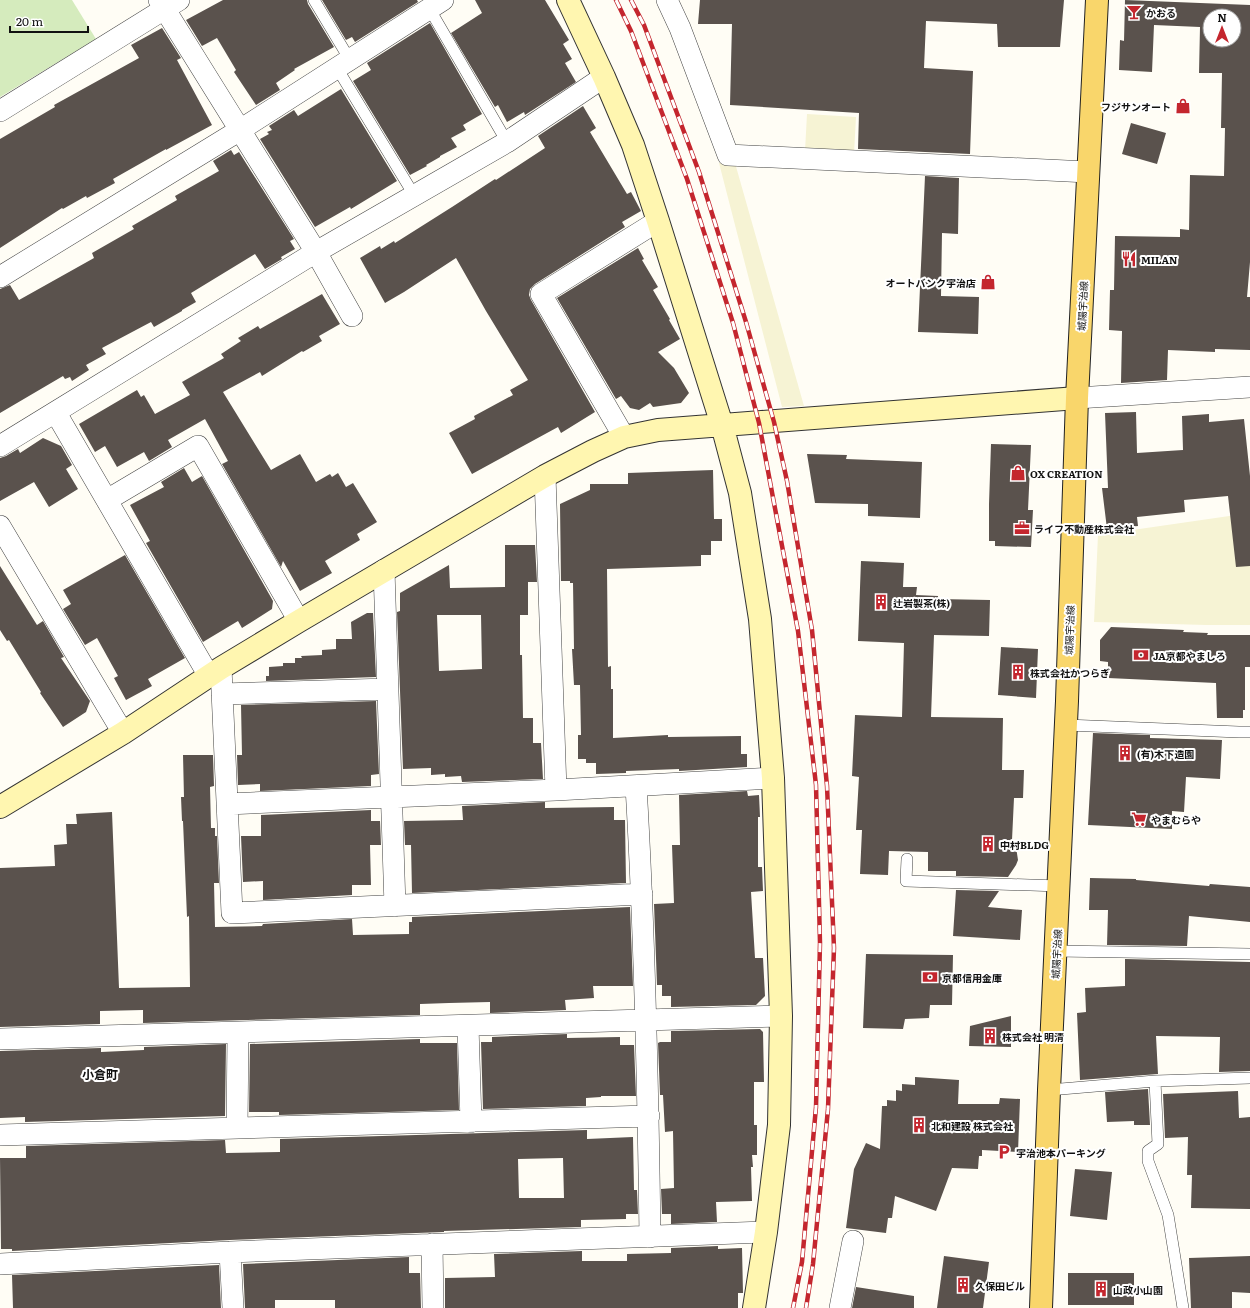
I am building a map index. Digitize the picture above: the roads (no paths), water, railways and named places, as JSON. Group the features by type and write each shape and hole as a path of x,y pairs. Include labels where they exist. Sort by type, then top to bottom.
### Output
{"main road":[{"name":"城陽宇治線","path":"1042,1308 1049,1090 1066,725 1077,398 1097,0"}],"street":[{"path":"568,0 604,77 633,145 722,425 740,493 760,619 773,778 781,1016 779,1126 766,1232 754,1308"},
{"path":"667,0 680,28 728,155 1088,172"},
{"path":"0,111 168,3 240,130 316,252 352,316"},
{"path":"0,277 240,130 437,3"},
{"path":"0,446 316,252 507,142 604,77"},
{"path":"624,437 541,294 658,221"},
{"path":"0,807 123,733 215,672 384,570 545,476 624,437 658,430 1077,398 1250,387"},
{"path":"56,412 106,500 215,672 222,694 232,913 642,894"},
{"path":"106,500 198,446 299,621"},
{"path":"545,476 556,790"},
{"path":"0,526 123,733"},
{"path":"384,570 395,906"},
{"path":"222,694 388,688"},
{"path":"227,804 391,798 773,778"},
{"path":"636,786 642,894 649,1116 650,1237"},
{"path":"0,1039 781,1016"},
{"path":"468,1026 471,1122"},
{"path":"237,1128 238,1033"},
{"path":"0,1135 649,1116"},
{"path":"0,1264 230,1252 766,1232"},
{"path":"840,1308 853,1241"},
{"path":"432,1244 433,1308"},
{"path":"230,1252 233,1308"}],"lane":[{"path":"314,0 344,64 414,195"},
{"path":"437,3 507,142"},
{"path":"1066,725 1250,732"},
{"path":"907,858 906,881 1059,886"},
{"path":"1056,951 1250,954"},
{"path":"1049,1090 1155,1081 1250,1078"},
{"path":"1155,1081 1158,1144 1148,1151 1148,1160 1168,1215 1183,1308"}],"railway":[{"path":"616,0 631,31 687,179 733,323 759,423 798,631 816,785 820,943 816,1107 802,1262 793,1308"},
{"path":"631,0 644,25 699,172 746,322 774,422 787,481 812,630 827,786 834,948 828,1109 813,1264 806,1308"}],"place":[{"name":"かおる","path":"1134,12"},
{"name":"フジサンオート","path":"1183,106"},
{"name":"MILAN","path":"1129,259"},
{"name":"オートバンク宇治店","path":"988,282"},
{"name":"OX CREATION","path":"1018,473"},
{"name":"ライフ不動産株式会社","path":"1022,528"},
{"name":"辻岩製茶(株)","path":"881,602"},
{"name":"JA京都やましろ","path":"1141,655"},
{"name":"株式会社かつらぎ","path":"1018,672"},
{"name":"(有)木下造園","path":"1125,753"},
{"name":"やまむらや","path":"1139,819"},
{"name":"中村BLDG","path":"988,844"},
{"name":"京都信用金庫","path":"930,977"},
{"name":"株式会社 明清","path":"990,1036"},
{"name":"北和建設 株式会社","path":"919,1125"},
{"name":"宇治池本パーキング","path":"1004,1152"},
{"name":"久保田ビル","path":"963,1285"},
{"name":"山政小山園","path":"1101,1289"}],"district":[{"name":"小倉町","path":"100,1074"}]}
